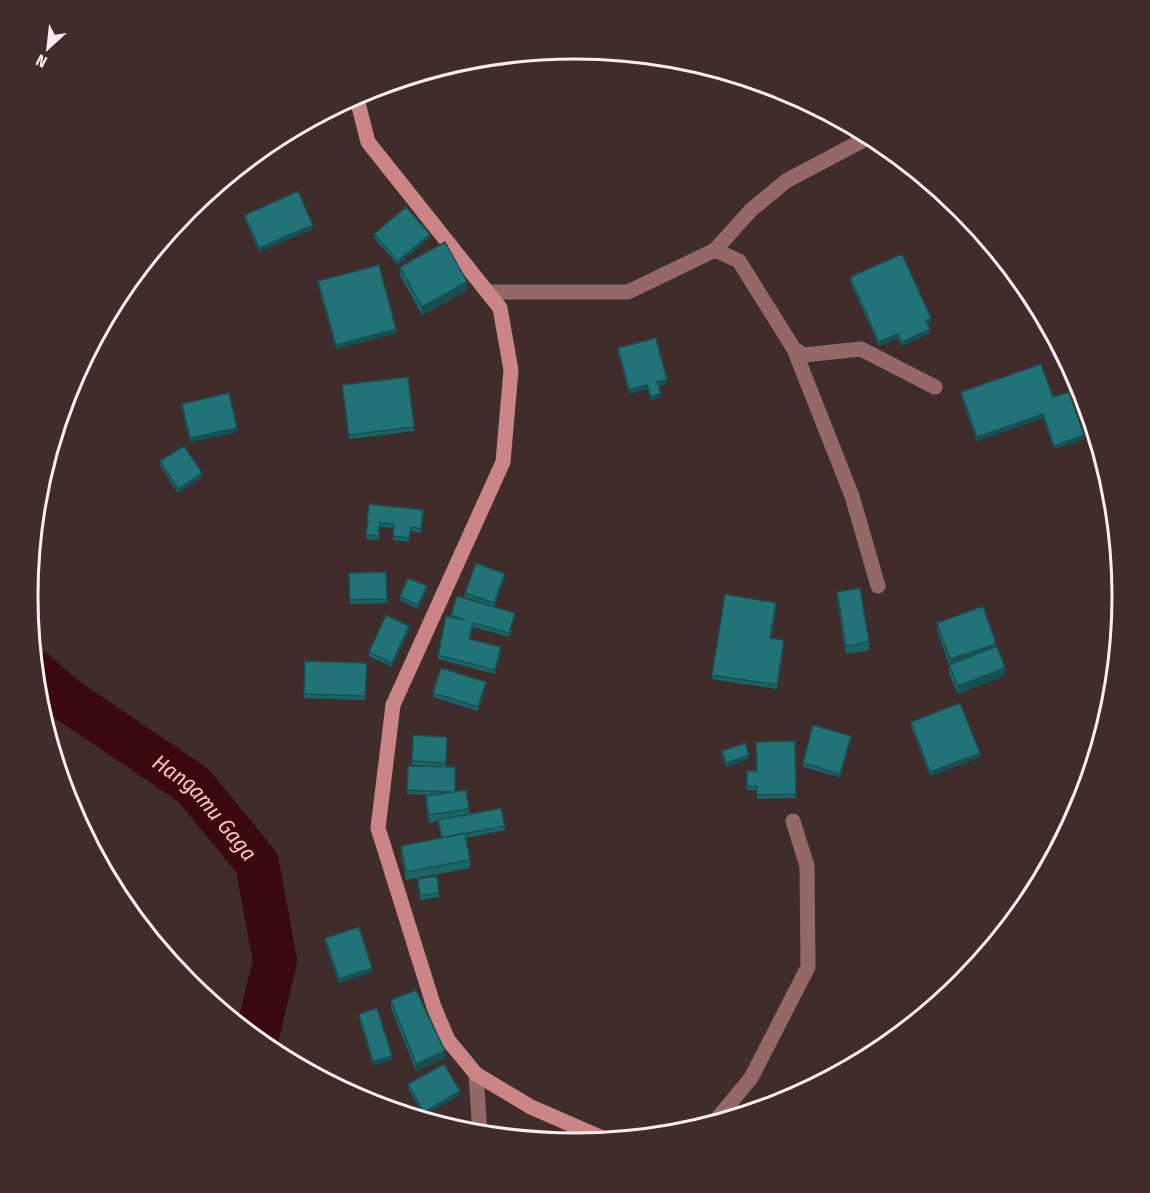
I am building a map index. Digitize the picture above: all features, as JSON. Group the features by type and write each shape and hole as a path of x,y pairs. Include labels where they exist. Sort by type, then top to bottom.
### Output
{"street":[{"path":"358,105 368,142 500,308 511,370 503,462 393,705 378,828 434,1007 448,1040 476,1074 531,1107 592,1134"},
{"path":"489,292 628,292 715,250 751,210 786,182 860,141"},
{"path":"715,250 739,261 794,349 852,496 878,586"},
{"path":"794,349 804,355 861,348 935,387"},
{"path":"721,1114 751,1078 808,967 807,866 793,821"},
{"path":"476,1074 479,1125"}],"building":[{"path":"298,191 313,225 259,248 245,215"},
{"path":"406,207 430,234 398,261 374,234"},
{"path":"445,242 467,282 422,307 400,267"},
{"path":"902,254 931,318 926,321 930,329 902,342 898,334 879,342 850,277"},
{"path":"379,265 396,329 336,345 318,281"},
{"path":"656,338 667,380 657,382 661,393 651,397 647,385 629,390 618,348"},
{"path":"1041,364 1053,397 1069,392 1084,435 1054,446 1043,414 977,437 961,392"},
{"path":"408,377 414,427 349,435 342,385"},
{"path":"229,393 237,428 190,438 182,404"},
{"path":"184,446 202,473 178,489 160,461"},
{"path":"369,504 423,510 421,529 411,527 409,538 393,536 394,524 380,523 379,536 366,535"},
{"path":"476,563 505,574 494,603 465,593"},
{"path":"386,572 387,599 350,600 349,573"},
{"path":"408,578 427,586 418,605 400,597"},
{"path":"860,588 869,642 846,646 837,592"},
{"path":"725,594 776,603 770,638 784,640 777,685 712,675"},
{"path":"457,596 515,613 509,633 473,623 469,639 501,647 495,670 438,655 446,616 465,620 451,615"},
{"path":"983,606 996,644 950,659 937,623"},
{"path":"386,615 409,626 392,663 369,652"},
{"path":"997,646 1005,668 958,686 949,665"},
{"path":"305,661 367,663 365,696 304,694"},
{"path":"441,668 486,682 478,707 433,693"},
{"path":"960,703 980,753 930,772 911,722"},
{"path":"813,725 851,736 840,774 803,763"},
{"path":"413,735 447,737 446,763 412,761"},
{"path":"795,741 796,794 757,795 757,786 747,786 747,771 757,771 756,742"},
{"path":"745,743 749,755 726,763 722,751"},
{"path":"408,766 455,767 455,792 407,790"},
{"path":"466,790 469,809 429,815 426,796"},
{"path":"501,808 505,826 442,838 438,820"},
{"path":"465,833 470,860 406,872 401,846"},
{"path":"437,876 439,893 420,896 418,879"},
{"path":"359,927 372,968 339,979 325,938"},
{"path":"416,990 445,1051 416,1064 391,1000"},
{"path":"377,1008 392,1056 373,1061 359,1014"},
{"path":"444,1064 460,1091 424,1112 408,1084"}],"waterway":[{"name":"Hangamu Gaga","path":"44,680 66,699 193,785 257,863 275,961 258,1030"}]}
